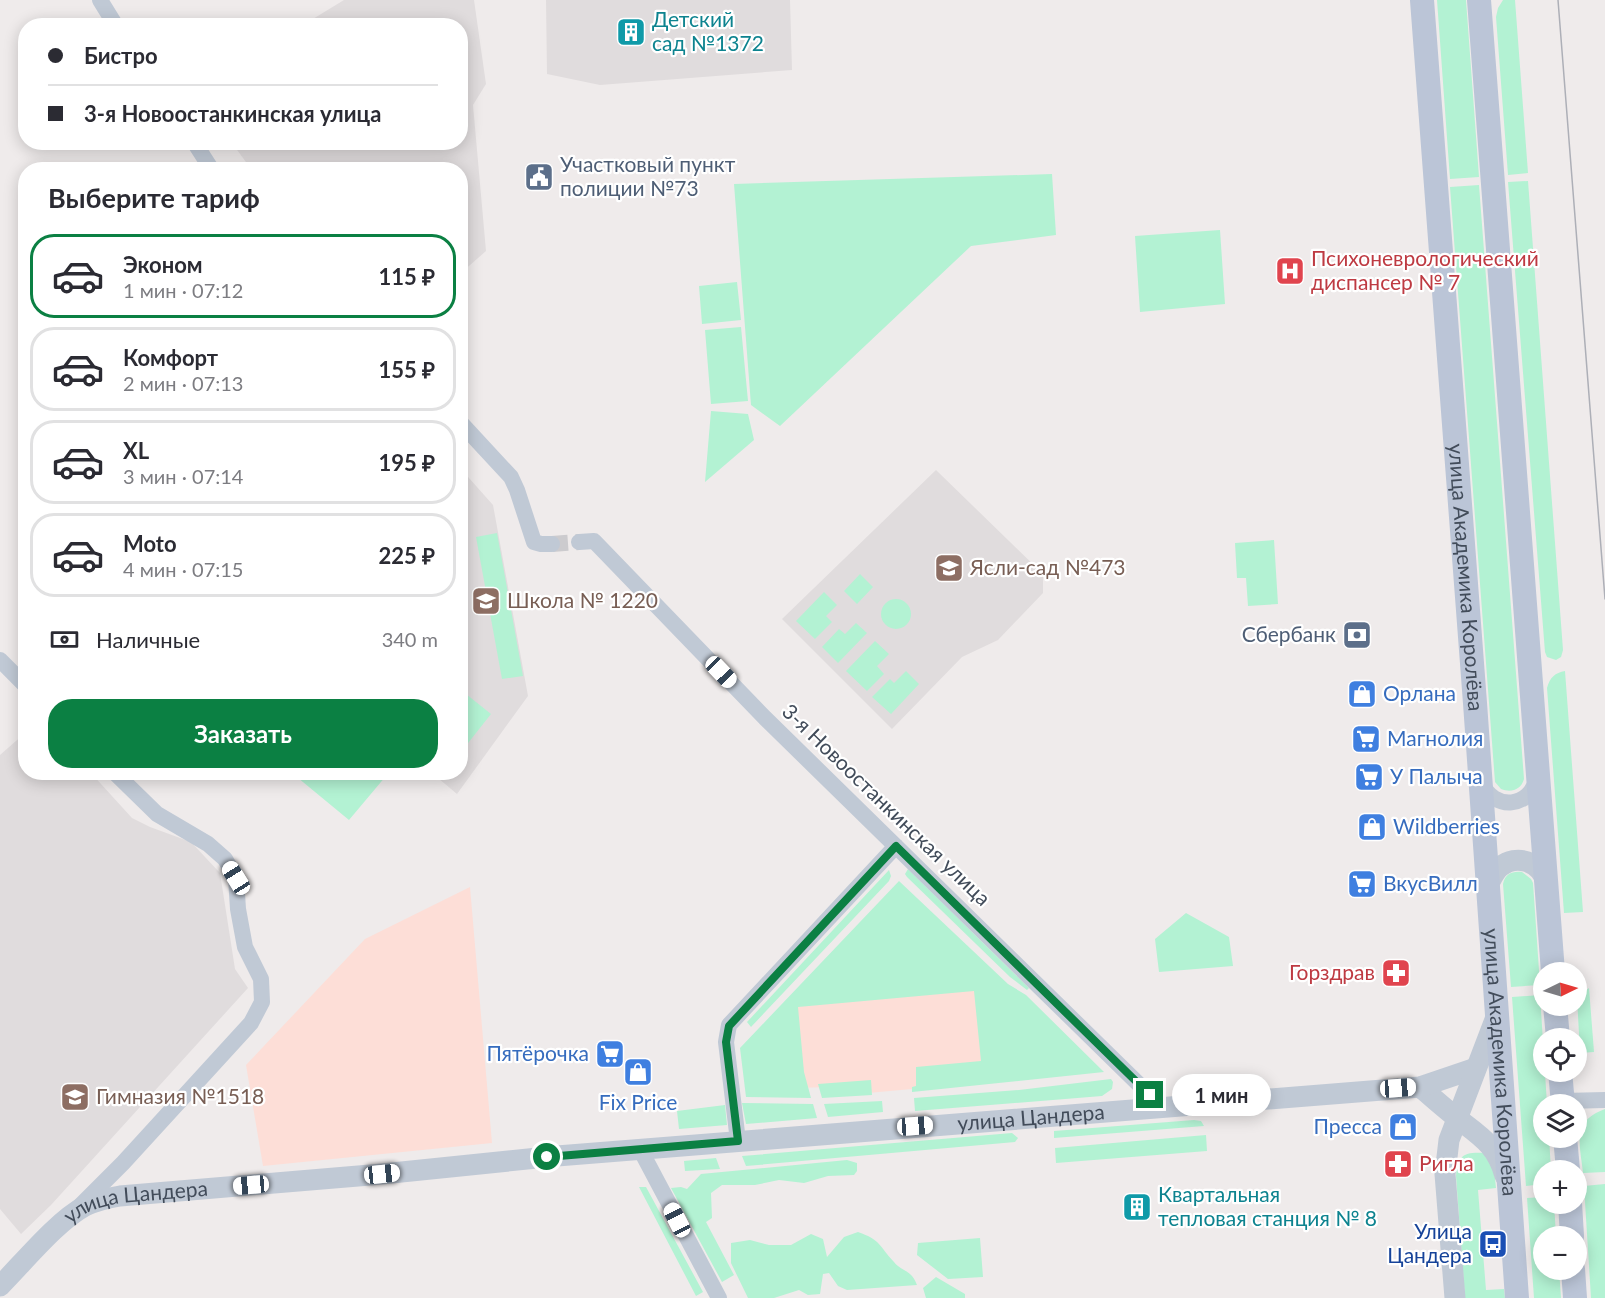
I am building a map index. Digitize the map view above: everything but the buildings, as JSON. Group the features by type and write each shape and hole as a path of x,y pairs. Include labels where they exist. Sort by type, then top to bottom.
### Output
{"main road":[{"name":"улица Академика Королёва","path":"1422,0 1517,1298"},
{"path":"1479,0 1552,962"},
{"path":"1574,1280 1575,1298"}],"street":[{"path":"100,0 111,18"},
{"path":"468,431 511,477 534,542 552,544"},
{"name":"3-я Новоостанкинская улица","path":"582,542 594,542 765,718 1161,1106"},
{"path":"0,660 18,678"},
{"path":"1481,782 1485,791 1492,798 1501,802 1510,802 1520,800 1530,794 1536,785 1538,774"},
{"path":"68,1217 130,1155 251,1023 262,1002 261,979 245,947 238,909 236,878 225,860 208,844 158,814 122,780"},
{"path":"738,1141 726,1042 729,1026 896,846"},
{"path":"1487,887 1498,869 1506,863 1516,861 1536,864 1543,872 1546,881"},
{"path":"1455,1298 1445,1174 1449,1140 1496,1017"},
{"name":"улица Цандера","path":"0,1286 68,1217 93,1203 120,1196 640,1149 1420,1087 1476,1068"},
{"path":"1420,1087 1481,1136 1492,1148 1499,1159 1508,1188"},
{"path":"1587,1101 1605,1100"},
{"path":"640,1149 719,1298"}],"shaded area":[{"path":"344,0 474,0 486,84 473,105 486,251 468,267 468,162 246,162 237,150 468,150 468,18 314,18"},
{"path":"546,0 790,0 792,70 600,85 547,74"},
{"path":"936,470 1043,574 1043,593 998,640 962,657 892,729 782,619"},
{"name":"Школа № 1220","path":"468,477 493,505 528,696 468,779"},
{"name":"Гимназия №1518","path":"18,739 18,780 97,780 132,818 191,842 220,873 235,969 248,988 51,1205 21,1234 0,1209 0,755"},
{"name":"Школа № 1220","path":"440,780 467,780 457,794"},
{"path":"470,887 492,1143 263,1166 246,1065 365,939"},
{"path":"990,986 1000,1081 835,1096 829,1087 797,1088 789,1004"}],"green space":[{"path":"1437,0 1466,0 1479,177 1450,179"},
{"path":"1503,0 1515,0 1528,173 1508,175 1496,17"},
{"path":"1052,174 1056,235 971,246 780,426 751,405 734,184"},
{"path":"1528,181 1563,650 1561,657 1556,660 1547,657 1545,652 1508,182"},
{"path":"1479,185 1524,779 1521,786 1508,791 1501,789 1495,782 1450,187"},
{"path":"1220,230 1225,304 1140,312 1135,236"},
{"path":"737,282 741,320 702,324 699,286"},
{"path":"741,327 748,401 711,404 705,330"},
{"path":"711,411 748,414 754,440 705,482"},
{"path":"497,533 523,676 502,679 476,537"},
{"path":"1274,540 1278,604 1248,606 1246,578 1237,578 1235,543"},
{"path":"860,574 873,587 857,604 844,591"},
{"path":"824,592 837,605 826,616 832,622 815,639 796,621"},
{"path":"896,599 906,604 911,614 906,624 896,629 886,624 881,614 886,604"},
{"path":"856,623 867,633 838,663 822,647 839,629 845,634"},
{"path":"875,641 889,654 877,666 884,674 867,691 846,671"},
{"path":"906,671 919,684 891,714 872,697 890,679 894,683"},
{"path":"1565,671 1583,912 1564,913 1547,688 1553,676"},
{"path":"468,696 491,714 468,743"},
{"path":"300,780 383,780 349,820"},
{"path":"908,869 1029,988 1027,990 1010,977 907,877 905,874"},
{"path":"889,870 891,876 889,881 751,1027 747,1022"},
{"path":"1515,872 1522,872 1533,883 1538,962 1533,962 1533,985 1511,987 1503,884 1505,878"},
{"path":"899,881 1008,984 1026,995 1104,1072 912,1092 912,1087 916,1086 916,1067 981,1061 974,991 798,1007 804,1072 811,1098 746,1097 740,1048"},
{"path":"1186,913 1229,937 1233,966 1159,972 1155,939"},
{"path":"1589,988 1594,1052 1587,1052 1587,1028 1579,1028 1578,1016 1587,1016 1587,990"},
{"path":"1533,996 1533,1016 1541,1016 1542,1028 1533,1028 1533,1082 1546,1082 1546,1094 1533,1094 1533,1148 1550,1148 1550,1160 1533,1160 1533,1185 1526,1186 1512,997"},
{"path":"1111,1079 1112,1089 1102,1096 915,1111 914,1098 1019,1090"},
{"path":"871,1080 872,1095 822,1098 818,1084"},
{"path":"882,1101 883,1112 828,1117 824,1104"},
{"path":"742,1103 813,1104 817,1118 746,1124"},
{"path":"725,1105 727,1125 679,1129 677,1111"},
{"path":"1605,1109 1605,1172 1587,1173 1587,1160 1582,1160 1580,1148 1587,1148 1587,1120"},
{"path":"1201,1121 1204,1126 1054,1138 1054,1131"},
{"path":"1012,1133 1018,1138 1015,1142 746,1166 742,1156"},
{"path":"1206,1135 1207,1151 1056,1163 1055,1148"},
{"path":"1471,1153 1483,1153 1494,1169 1496,1188 1478,1190 1486,1290 1504,1289 1505,1298 1465,1298 1456,1176 1458,1164 1463,1157"},
{"path":"716,1158 720,1169 685,1171 684,1161"},
{"path":"847,1160 857,1163 857,1171 854,1175 828,1176 804,1183 779,1180 755,1185 722,1185 711,1193 712,1218 706,1222 734,1275 722,1282 671,1188 687,1189 701,1174"},
{"path":"1605,1184 1605,1298 1591,1298 1586,1214 1587,1186"},
{"path":"639,1187 646,1187 703,1292 696,1296"},
{"path":"1527,1198 1533,1198 1533,1214 1555,1214 1555,1226 1533,1226 1533,1280 1560,1280 1561,1298 1534,1298"},
{"path":"858,1232 876,1241 897,1265 912,1276 917,1285 847,1290 838,1286 829,1273 823,1274 820,1294 808,1295 799,1290 774,1298 748,1298 731,1263 731,1243 750,1240 769,1245 791,1245 811,1234 823,1239 827,1257 844,1237"},
{"path":"980,1238 983,1277 948,1279 917,1255 918,1243"},
{"path":"936,1277 965,1294 965,1298 926,1298 923,1288"}],"tunnel":[{"path":"552,544 579,542"}],"tram line":[{"path":"1558,0 1605,599"}],"place":[{"name":"Детский сад №1372","path":"631,32"},
{"name":"Участковый пункт полиции №73","path":"539,177"},
{"name":"Психоневрологический диспансер № 7","path":"1290,271"},
{"name":"Ясли-сад №473","path":"949,568"},
{"name":"Школа № 1220","path":"486,601"},
{"name":"Сбербанк","path":"1357,635"},
{"name":"Орлана","path":"1362,694"},
{"name":"Магнолия","path":"1366,739"},
{"name":"У Палыча","path":"1369,777"},
{"name":"Wildberries","path":"1372,827"},
{"name":"ВкусВилл","path":"1362,884"},
{"name":"Горздрав","path":"1396,973"},
{"name":"Пятёрочка","path":"610,1054"},
{"name":"Fix Price","path":"638,1072"},
{"name":"Гимназия №1518","path":"75,1097"},
{"name":"Пресса","path":"1403,1127"},
{"name":"Ригла","path":"1398,1164"},
{"name":"Квартальная тепловая станция № 8","path":"1137,1207"},
{"name":"Улица Цандера","path":"1493,1244"}],"route":[{"path":"547,1157 738,1141 726,1042 729,1026 896,846 1150,1095"}]}
